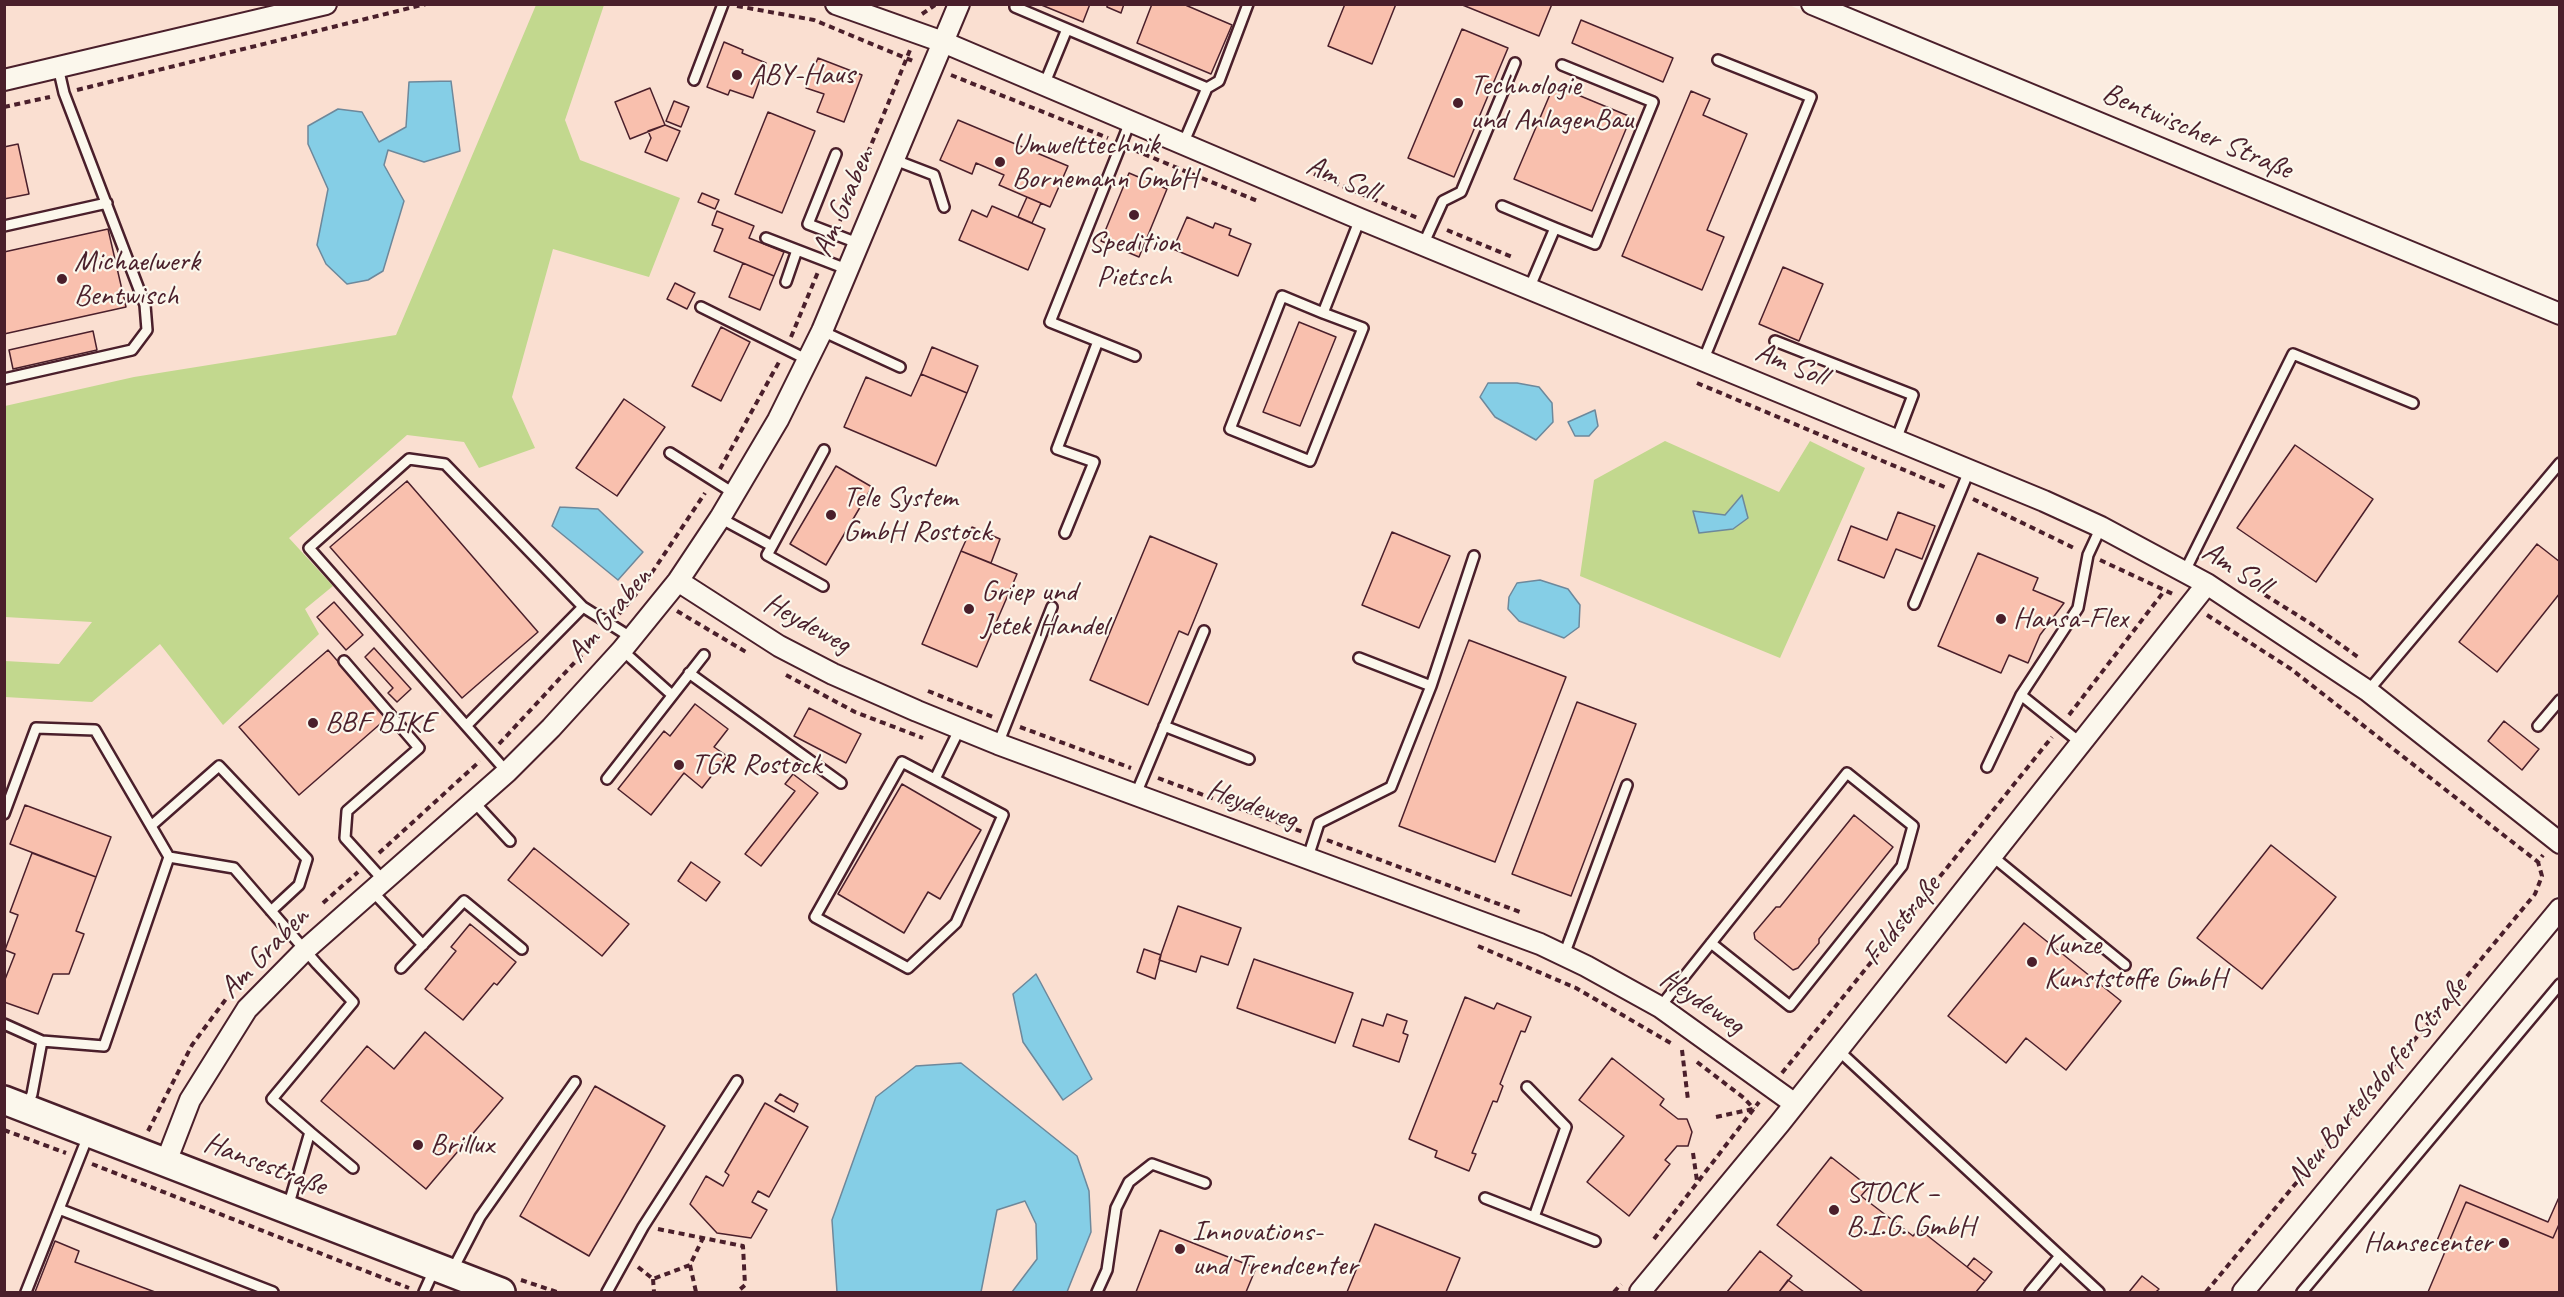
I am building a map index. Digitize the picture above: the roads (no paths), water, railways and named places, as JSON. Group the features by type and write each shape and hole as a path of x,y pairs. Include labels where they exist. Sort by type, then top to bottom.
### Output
{"street":[{"path":"4,80 326,4"},
{"name":"Am Soll","path":"836,4 943,42 1360,219 2101,527 2207,584 2368,691 2557,841"},
{"name":"Am Graben","path":"166,1162 190,1100 247,1009 305,950 507,772 551,728 627,644 678,581 735,494 778,420 808,360 849,270 959,4"},
{"name":"Bentwischer Straße","path":"1812,4 2559,314"},
{"name":"Heydeweg","path":"678,581 779,646 833,674 960,728 1540,944 1564,955 1660,1007 1795,1104"},
{"name":"Feldstraße","path":"1640,1293 1795,1104 2207,584"},
{"name":"Neu Bartelsdorfer Straße","path":"2243,1293 2559,909"},
{"name":"Hansestraße","path":"15,1105 501,1293"}],"lane":[{"path":"694,80 725,4"},
{"path":"1183,144 1207,87 1219,81 1248,4"},
{"path":"1015,7 1207,87"},
{"path":"1044,85 1067,29"},
{"path":"1703,361 1811,96 1718,60"},
{"path":"1423,245 1443,201 1461,192 1515,63"},
{"path":"1502,206 1595,244 1653,102 1562,65"},
{"path":"4,379 132,350 147,330 145,304 64,93 58,67"},
{"path":"1130,122 1050,322 1135,356"},
{"path":"836,154 808,224 860,244"},
{"path":"895,160 934,175 944,207"},
{"path":"4,226 107,203"},
{"path":"1323,313 1360,219"},
{"path":"1529,289 1555,228"},
{"path":"766,238 849,270"},
{"path":"786,282 797,250"},
{"path":"1282,296 1323,313 1363,328 1310,461 1230,429 1282,296"},
{"path":"701,307 808,360"},
{"path":"822,331 900,367"},
{"path":"1065,533 1094,462 1057,449 1098,341"},
{"path":"1775,341 1913,395 1896,440"},
{"path":"2185,571 2294,354 2413,403"},
{"path":"823,586 767,555 824,450"},
{"path":"670,453 735,494"},
{"path":"507,772 309,548 410,459 445,464 583,607 627,644 672,695"},
{"path":"2368,691 2559,463"},
{"path":"1914,604 1969,471"},
{"path":"720,518 772,546"},
{"path":"1987,767 2021,695 2078,608 2088,555 2101,527"},
{"path":"1308,857 1319,823 1391,786 1431,686 1474,556"},
{"path":"467,725 583,607"},
{"path":"998,744 1052,607"},
{"path":"1136,794 1204,631"},
{"path":"607,779 704,655"},
{"path":"1359,658 1431,686"},
{"path":"344,661 419,748 347,811 345,838 423,945"},
{"path":"689,673 841,783"},
{"path":"2021,695 2082,744"},
{"path":"2538,726 2559,700"},
{"path":"1164,726 1249,759"},
{"path":"4,814 36,728 95,730 169,857 104,1046 42,1041 4,1024"},
{"path":"935,779 960,728"},
{"path":"902,762 935,779 1003,816 956,923 908,968 815,916 902,762"},
{"path":"151,826 219,766 307,859 299,885 271,911"},
{"path":"1660,1007 1711,943 1847,773 1913,825 1902,866 1790,1006 1711,943"},
{"path":"1564,955 1627,785"},
{"path":"474,802 510,841"},
{"path":"1992,856 2125,965"},
{"path":"169,857 234,868 353,1002 272,1099 353,1168"},
{"path":"401,968 464,901 522,949"},
{"path":"2302,1293 2559,984"},
{"path":"15,1105 32,1094 42,1041"},
{"path":"1838,1050 2099,1293"},
{"path":"607,1293 624,1259 737,1081"},
{"path":"424,1293 443,1271 575,1082"},
{"path":"1527,1087 1566,1127 1534,1217"},
{"path":"288,1209 310,1132"},
{"path":"26,1293 89,1133"},
{"path":"1097,1293 1107,1270 1116,1208 1129,1182 1152,1164 1205,1183"},
{"path":"1485,1197 1595,1241"},
{"path":"59,1209 273,1293"},
{"path":"2030,1293 2060,1256"}],"water":[{"path":"451,81 460,151 424,162 388,150 384,165 404,201 383,271 368,280 347,284 326,264 317,245 328,189 308,144 308,126 338,109 362,112 379,142 406,127 409,82"},
{"path":"1488,383 1517,383 1539,387 1552,403 1553,422 1536,440 1495,417 1480,397"},
{"path":"1595,410 1598,426 1589,436 1575,436 1568,422"},
{"path":"1742,495 1748,518 1733,529 1699,533 1693,511 1725,515"},
{"path":"560,507 598,509 643,552 618,580 552,526"},
{"path":"1540,580 1568,589 1580,605 1579,627 1564,638 1519,621 1508,609 1509,597 1517,583"},
{"path":"1036,974 1092,1079 1063,1100 1023,1042 1013,994"},
{"path":"961,1063 1077,1156 1089,1191 1091,1232 1067,1292 1012,1292 1037,1259 1036,1224 1025,1201 997,1210 981,1292 837,1292 832,1220 876,1097 916,1066"}],"place":[{"name":"ABY-Haus","path":"737,75"},
{"name":"Technologie und AnlagenBau","path":"1458,103"},
{"name":"Umwelttechnik Bornemann GmbH","path":"1000,162"},
{"name":"Spedition Pietsch","path":"1134,215"},
{"name":"Michaelwerk Bentwisch","path":"62,279"},
{"name":"Tele System GmbH Rostock","path":"831,515"},
{"name":"Griep und Jetek Handel","path":"969,609"},
{"name":"Hansa-Flex","path":"2001,619"},
{"name":"BBF BIKE","path":"313,723"},
{"name":"TGR Rostock","path":"679,765"},
{"name":"Kunze Kunststoffe GmbH","path":"2032,962"},
{"name":"Brillux","path":"418,1145"},
{"name":"STOCK – B.I.G. GmbH","path":"1834,1210"},
{"name":"Hansecenter","path":"2504,1243"},
{"name":"Innovations- und Trendcenter","path":"1180,1249"}]}
